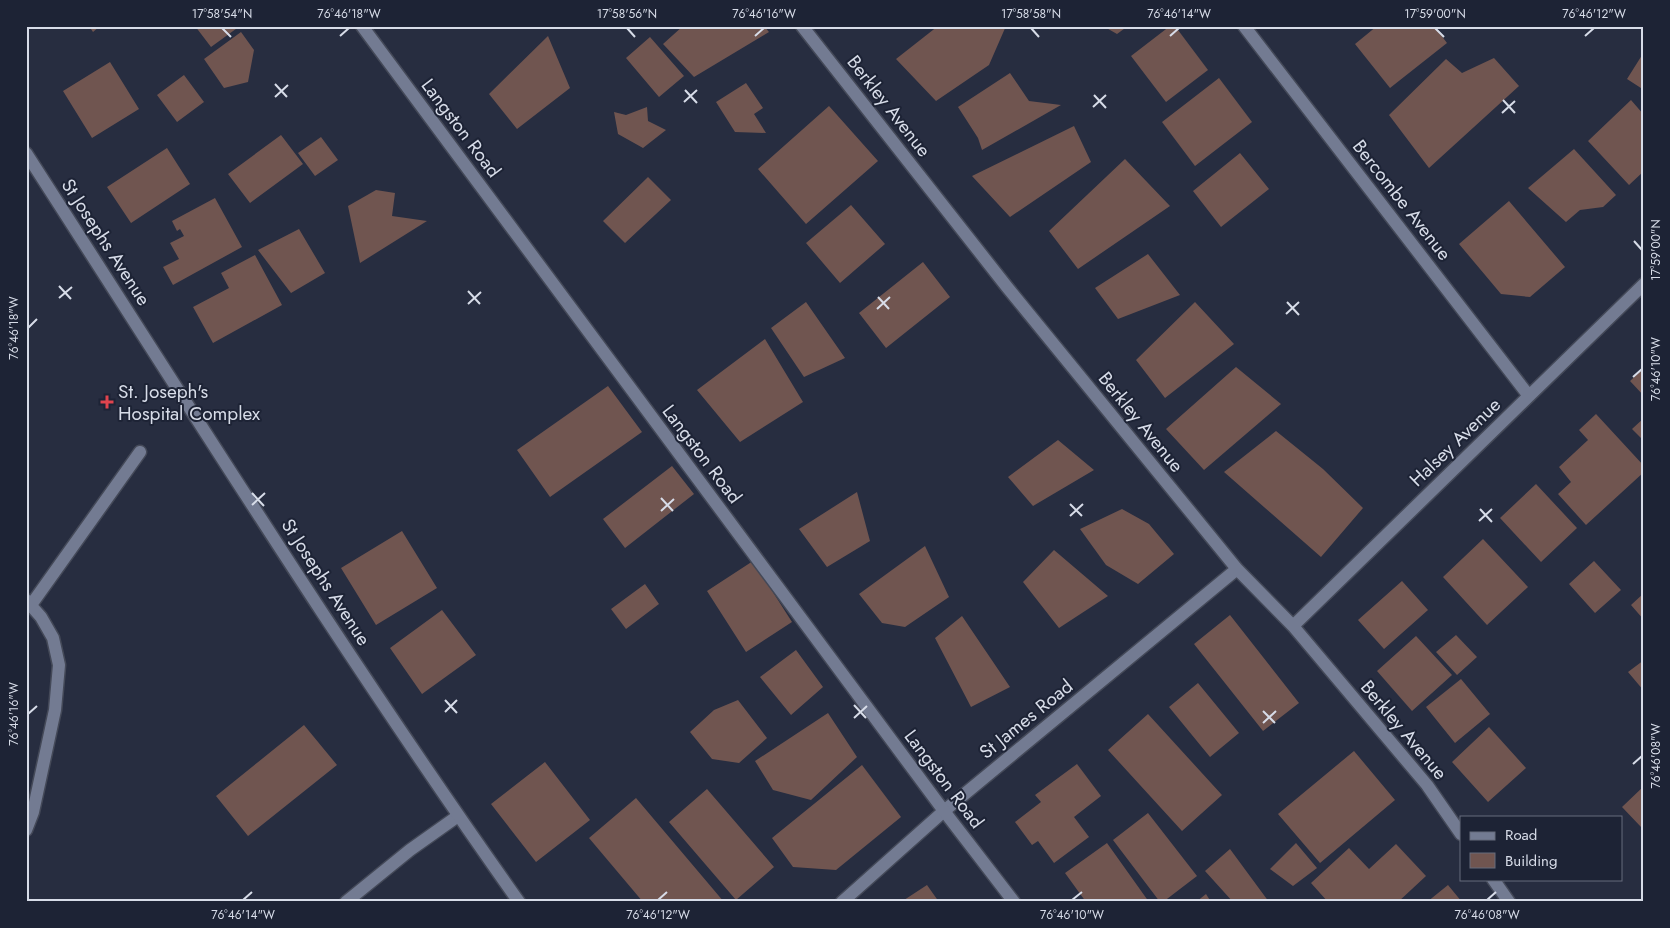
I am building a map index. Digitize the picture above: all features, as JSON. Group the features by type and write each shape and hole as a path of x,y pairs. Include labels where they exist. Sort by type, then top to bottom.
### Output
{"street":[{"name":"Langston Road","path":"362,26 944,811 1014,902"},
{"name":"Berkley Avenue","path":"802,26 1006,287 1237,569 1293,626 1427,785 1460,833"},
{"name":"Bercombe Avenue","path":"1244,26 1530,396"},
{"name":"St Josephs Avenue","path":"26,153 343,643 458,816 518,902"},
{"name":"Halsey Avenue","path":"1293,626 1644,284"},
{"path":"26,830 32,812 54,710 59,666 53,638 41,617 29,603 140,452"},
{"name":"St James Road","path":"842,902 944,811 1237,569"},
{"path":"346,902 410,850 458,816"},
{"path":"1494,880 1509,902"}],"building":[{"path":"89,26 100,26 93,32"},
{"path":"195,26 240,26 211,47"},
{"path":"683,26 764,26 769,32 694,77 663,44"},
{"path":"938,26 1006,26 989,65 936,101 896,59"},
{"path":"1103,26 1128,26 1117,34"},
{"path":"1170,26 1175,26 1208,70 1166,102 1131,56"},
{"path":"1377,26 1434,26 1447,43 1390,88 1355,44"},
{"path":"241,32 254,50 248,82 224,88 204,59"},
{"path":"548,36 570,88 517,129 489,94"},
{"path":"650,37 684,76 659,97 626,58"},
{"path":"1644,52 1644,90 1627,79"},
{"path":"1494,58 1519,86 1429,168 1389,115 1446,59 1462,73"},
{"path":"110,62 139,109 92,138 63,91"},
{"path":"1010,73 1029,101 1061,105 982,150 978,138 958,107"},
{"path":"184,75 204,102 177,122 157,95"},
{"path":"1219,78 1252,122 1195,166 1162,122"},
{"path":"746,83 763,108 754,114 766,133 735,132 716,102"},
{"path":"1631,100 1644,115 1644,171 1629,185 1588,141"},
{"path":"829,106 878,161 806,224 758,169"},
{"path":"647,107 648,121 666,130 643,148 618,134 614,112 626,115"},
{"path":"1074,126 1091,162 1010,217 972,176"},
{"path":"281,135 303,164 250,203 228,174"},
{"path":"321,137 338,160 315,176 298,153"},
{"path":"167,148 190,184 131,223 107,187"},
{"path":"1574,149 1616,195 1603,207 1580,210 1566,222 1528,188"},
{"path":"1240,153 1269,189 1221,227 1193,191"},
{"path":"1125,159 1170,206 1078,269 1049,231"},
{"path":"648,177 671,200 625,243 603,221"},
{"path":"376,190 395,193 392,216 427,221 360,263 348,206"},
{"path":"215,198 242,247 173,285 163,267 179,259 170,243 184,236 180,229 177,231 172,221"},
{"path":"1509,201 1565,267 1530,297 1501,294 1459,244"},
{"path":"851,205 885,244 840,283 806,243"},
{"path":"299,229 325,273 291,293 258,250"},
{"path":"1148,254 1180,295 1118,319 1095,288"},
{"path":"255,255 282,305 213,343 193,307 229,288 221,273"},
{"path":"923,262 950,297 886,348 859,313"},
{"path":"806,302 845,358 804,377 771,328"},
{"path":"1195,302 1234,344 1165,398 1136,360"},
{"path":"765,339 803,402 740,442 697,390"},
{"path":"1236,367 1281,404 1204,470 1166,429"},
{"path":"1644,368 1644,396 1630,381"},
{"path":"608,386 642,432 550,497 517,450"},
{"path":"1596,414 1644,466 1644,472 1586,525 1558,494 1571,482 1559,467 1588,440 1579,430"},
{"path":"1644,418 1644,441 1632,429"},
{"path":"1276,431 1323,469 1363,508 1321,557 1224,472"},
{"path":"1058,440 1094,470 1033,506 1008,477"},
{"path":"672,466 694,494 625,548 603,519"},
{"path":"1536,484 1577,528 1541,562 1500,518"},
{"path":"857,492 870,541 827,567 799,529"},
{"path":"1122,509 1149,524 1174,554 1138,584 1106,565 1080,529"},
{"path":"402,531 437,588 376,625 341,568"},
{"path":"1483,539 1528,587 1487,625 1443,577"},
{"path":"925,546 949,597 905,627 882,623 859,594"},
{"path":"1054,550 1108,596 1059,628 1023,582"},
{"path":"753,561 792,622 746,652 707,591"},
{"path":"1594,561 1621,590 1595,613 1569,584"},
{"path":"1402,581 1428,610 1384,649 1358,620"},
{"path":"645,584 659,604 626,629 611,609"},
{"path":"1644,593 1644,620 1631,605"},
{"path":"442,610 476,655 422,694 390,648"},
{"path":"1230,615 1299,703 1263,731 1194,644"},
{"path":"962,616 1010,687 971,707 935,638"},
{"path":"1456,635 1477,657 1457,675 1436,652"},
{"path":"1416,636 1452,675 1412,711 1377,671"},
{"path":"796,650 823,687 791,715 760,677"},
{"path":"1644,660 1644,691 1628,672"},
{"path":"1461,679 1490,714 1455,743 1426,707"},
{"path":"1198,683 1239,733 1210,757 1169,707"},
{"path":"738,700 767,738 739,763 712,759 690,732 714,710"},
{"path":"828,713 857,757 811,800 773,790 755,761"},
{"path":"1148,714 1222,795 1182,831 1108,750"},
{"path":"304,725 337,765 248,836 216,796"},
{"path":"1489,727 1526,768 1488,802 1452,762"},
{"path":"1354,751 1395,800 1320,863 1278,814"},
{"path":"545,762 590,820 536,862 491,804"},
{"path":"1077,764 1101,796 1074,817 1089,837 1054,863 1038,841 1032,845 1015,822 1041,802 1035,795"},
{"path":"862,765 901,817 836,870 793,867 772,838"},
{"path":"1644,786 1644,825 1641,827 1622,807"},
{"path":"707,789 774,867 736,900 669,822"},
{"path":"636,798 724,902 643,902 589,838"},
{"path":"1148,813 1197,876 1163,902 1160,902 1113,840"},
{"path":"1107,843 1149,902 1086,902 1065,873"},
{"path":"1296,843 1317,868 1293,886 1270,869"},
{"path":"1396,844 1426,876 1398,902 1328,902 1311,883 1349,848 1369,869"},
{"path":"1230,849 1269,902 1233,902 1205,871"},
{"path":"927,885 939,902 901,902"},
{"path":"1448,885 1462,902 1427,902"},
{"path":"1206,894 1211,902 1196,902"}],"place":[{"name":"St. Joseph's Hospital Complex","path":"107,402"}]}
